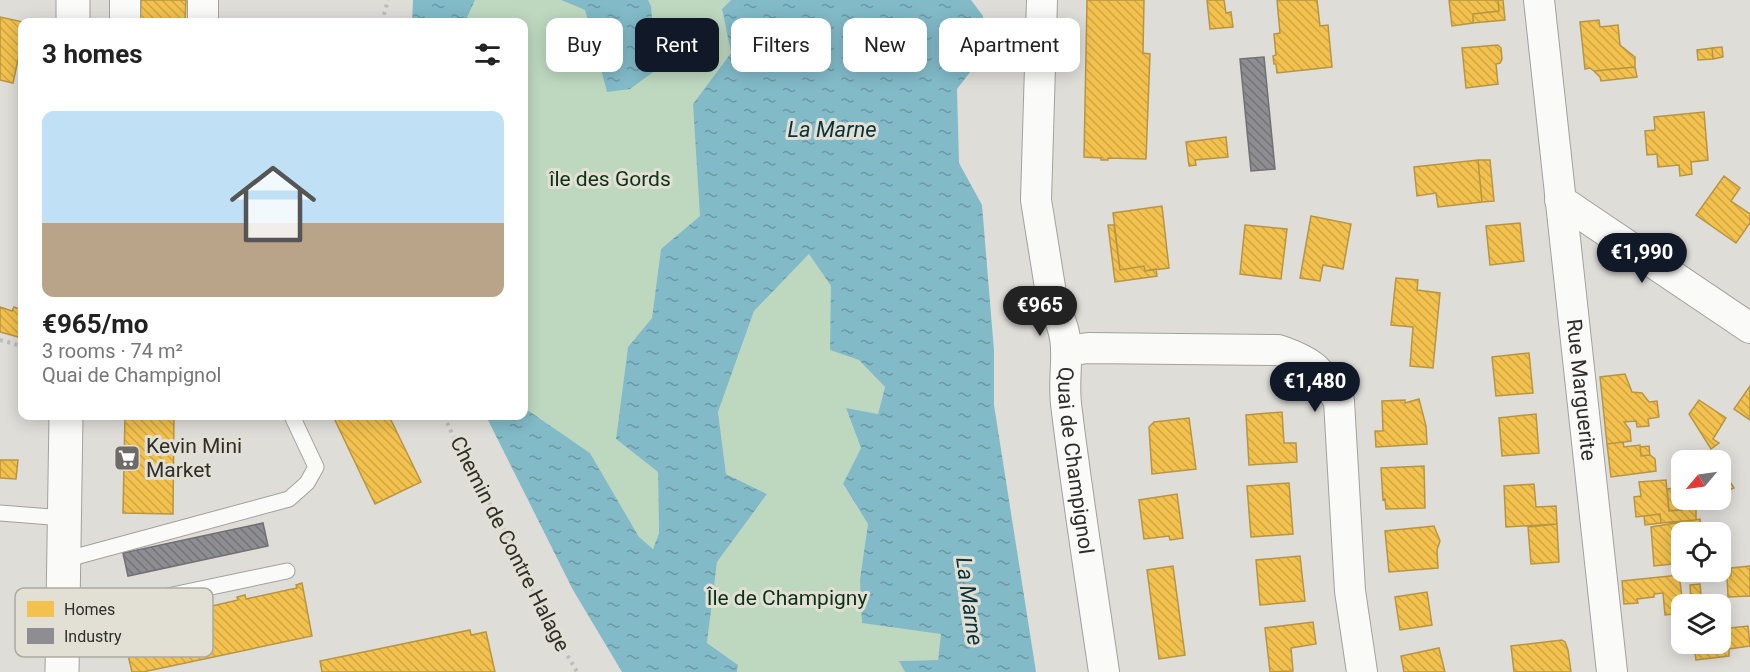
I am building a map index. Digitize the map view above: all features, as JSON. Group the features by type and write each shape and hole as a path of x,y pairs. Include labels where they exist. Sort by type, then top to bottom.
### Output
{"street":[{"path":"73,0 73,18"},
{"path":"125,0 125,18"},
{"path":"203,18 204,0"},
{"name":"Quai de Champignol","path":"1042,0 1036,200 1053,306 1062,322 1067,351 1066,401 1104,672"},
{"name":"Rue Marguerite","path":"1539,0 1612,672"},
{"path":"1560,200 1750,328"},
{"path":"1067,351 1088,348 1278,350 1302,358 1322,374 1339,401 1350,591 1362,672"},
{"path":"64,588 66,420"},
{"path":"62,657 62,672"}],"lane":[{"path":"64,560 289,499 307,483 316,466 294,420"},
{"path":"0,513 64,518"},
{"path":"206,588 287,571"}],"path":[{"path":"383,18 388,0"},
{"path":"0,340 18,345"},
{"name":"Chemin de Contre Halage","path":"446,420 462,455 504,529 544,615 577,672"}],"green space":[{"name":"île des Gords","path":"475,0 561,0 585,10 587,18 546,18 546,72 602,72 607,92 617,72 623,72 623,61 635,37 635,72 717,72 693,104 701,216 661,249 652,318 628,347 616,439 658,472 659,533 653,549 639,537 590,453 528,410 528,18 467,18"},
{"name":"île des Gords","path":"648,0 731,0 722,9 731,53 719,69 719,18 645,18 651,6"},
{"name":"Île de Champigny","path":"809,254 831,286 831,350 859,360 885,387 878,414 846,408 861,448 843,485 868,524 860,579 942,634 938,660 900,661 905,672 737,672 738,665 707,643 717,562 767,494 726,474 718,412 754,311"}],"water":[{"path":"413,0 475,0 467,18 412,18"},
{"path":"561,0 648,0 652,18 635,18 635,72 653,72 630,89 607,92 602,72 623,72 623,18 587,18 585,10"},
{"name":"La Marne","path":"731,0 971,0 983,16 983,18 939,18 939,72 970,72 957,89 959,163 982,205 994,351 994,405 1036,672 905,672 899,661 938,660 941,634 862,623 860,579 868,524 843,484 861,448 846,408 878,414 885,387 859,360 830,350 831,286 809,254 754,311 718,412 726,474 767,494 717,562 707,643 738,665 737,672 622,672 573,590 488,420 528,420 528,410 590,453 639,537 653,549 659,533 658,472 616,439 628,347 652,318 661,249 700,216 693,104 731,53 722,9"}],"building: Homes":[{"path":"141,0 186,0 185,18 140,18"},
{"path":"1087,0 1144,0 1143,53 1150,54 1146,159 1108,158 1108,160 1101,160 1101,158 1084,157"},
{"path":"1207,0 1224,0 1226,13 1231,12 1233,27 1210,29"},
{"path":"1277,0 1317,0 1320,26 1328,25 1332,67 1277,73 1273,56 1276,55 1274,34 1280,33"},
{"path":"1449,0 1498,0 1499,11 1473,14 1473,23 1452,26"},
{"path":"1498,0 1503,0 1505,20 1473,23 1473,14 1499,11"},
{"path":"0,17 18,21 18,60 13,83 0,80"},
{"path":"1599,20 1600,27 1618,25 1620,45 1635,57 1635,67 1594,71 1590,68 1585,69 1580,22"},
{"path":"1498,45 1501,48 1502,59 1496,64 1498,84 1466,88 1462,48"},
{"path":"1722,47 1723,57 1713,59 1712,48"},
{"path":"1712,48 1713,59 1698,60 1697,50"},
{"path":"1635,67 1637,77 1601,81 1594,71"},
{"path":"1704,112 1708,160 1691,162 1692,174 1680,176 1679,165 1658,167 1657,154 1647,155 1645,131 1655,130 1654,117"},
{"path":"1226,137 1228,157 1195,160 1196,165 1189,166 1186,142"},
{"path":"1478,160 1490,160 1494,201 1482,202"},
{"path":"1478,160 1482,202 1438,207 1436,193 1417,196 1414,167"},
{"path":"1724,176 1740,188 1731,201 1750,214 1750,223 1736,243 1696,215"},
{"path":"1162,206 1169,268 1145,271 1144,266 1120,270 1113,213"},
{"path":"1311,216 1351,224 1343,269 1323,265 1320,281 1300,278"},
{"path":"1520,223 1524,261 1490,265 1486,226"},
{"path":"1108,225 1114,225 1120,270 1144,266 1145,271 1156,269 1157,276 1115,282"},
{"path":"1245,225 1287,229 1281,279 1240,274"},
{"path":"1396,278 1418,280 1417,290 1440,293 1433,368 1410,366 1413,327 1391,325"},
{"path":"0,307 12,311 14,307 18,308 18,337 0,332"},
{"path":"1529,353 1533,393 1496,396 1492,357"},
{"path":"1625,374 1632,392 1642,393 1649,402 1657,401 1659,417 1648,419 1649,426 1637,427 1636,421 1624,422 1630,430 1631,441 1607,444 1600,377"},
{"path":"1750,386 1750,420 1734,409"},
{"path":"1419,399 1426,426 1427,444 1376,447 1375,431 1383,431 1382,401 1405,400 1405,403"},
{"path":"1699,400 1726,418 1713,439 1719,443 1711,449 1689,414"},
{"path":"1282,412 1284,443 1296,443 1297,462 1249,465 1246,415"},
{"path":"1536,414 1539,453 1502,456 1499,418"},
{"path":"1189,418 1196,469 1152,474 1149,427 1154,422"},
{"path":"125,420 174,420 173,514 123,513"},
{"path":"335,420 391,420 421,482 375,504"},
{"path":"1623,442 1624,447 1640,445 1641,456 1650,455 1655,459 1656,471 1611,477 1607,444"},
{"path":"1649,446 1650,455 1641,456 1640,447"},
{"path":"0,460 18,460 16,479 0,478"},
{"path":"1424,466 1425,508 1386,509 1385,499 1383,500 1381,468"},
{"path":"1666,480 1669,511 1696,510 1696,520 1661,523 1660,514 1636,517 1634,497 1641,496 1639,482"},
{"path":"1289,483 1293,534 1251,537 1247,486"},
{"path":"1534,484 1536,507 1556,506 1557,524 1506,527 1504,486"},
{"path":"1667,489 1671,489 1671,510 1682,510 1669,511"},
{"path":"1177,494 1183,538 1170,540 1169,536 1144,539 1139,500"},
{"path":"1660,514 1661,523 1645,525 1644,516"},
{"path":"1700,519 1700,522 1682,522"},
{"path":"1557,524 1559,562 1531,564 1528,527"},
{"path":"1671,524 1671,564 1654,566 1651,527"},
{"path":"1434,526 1440,541 1437,550 1438,568 1389,572 1385,531"},
{"path":"1300,556 1305,601 1260,605 1256,560"},
{"path":"1173,566 1185,655 1159,659 1147,570"},
{"path":"1750,566 1750,596 1731,597 1731,594 1728,594 1727,582 1731,582 1731,568"},
{"path":"1671,576 1671,582 1680,582 1682,594 1671,594 1671,614 1665,615 1663,593 1654,594 1654,597 1637,599 1638,603 1624,604 1622,581"},
{"path":"302,583 312,636 143,672 132,672 128,657 213,657 213,606 238,600 237,597 245,595 246,599 297,588 296,585"},
{"path":"1700,584 1701,594 1690,594 1690,585"},
{"path":"1427,592 1432,625 1400,630 1395,597"},
{"path":"1313,622 1316,644 1291,648 1293,671 1270,672 1265,628"},
{"path":"1748,626 1750,646 1731,649 1731,628"},
{"path":"470,630 471,635 486,632 495,672 322,672 320,661"},
{"path":"1562,640 1568,650 1571,672 1514,672 1511,646"},
{"path":"1439,648 1445,672 1404,672 1401,656"},
{"path":"1695,654 1729,654 1729,656 1696,660"}],"building: Industry":[{"path":"1264,57 1275,169 1251,171 1240,59"},
{"path":"263,523 268,546 128,576 123,553"}],"place":[{"name":"Kevin Mini Market","path":"127,458"}]}
